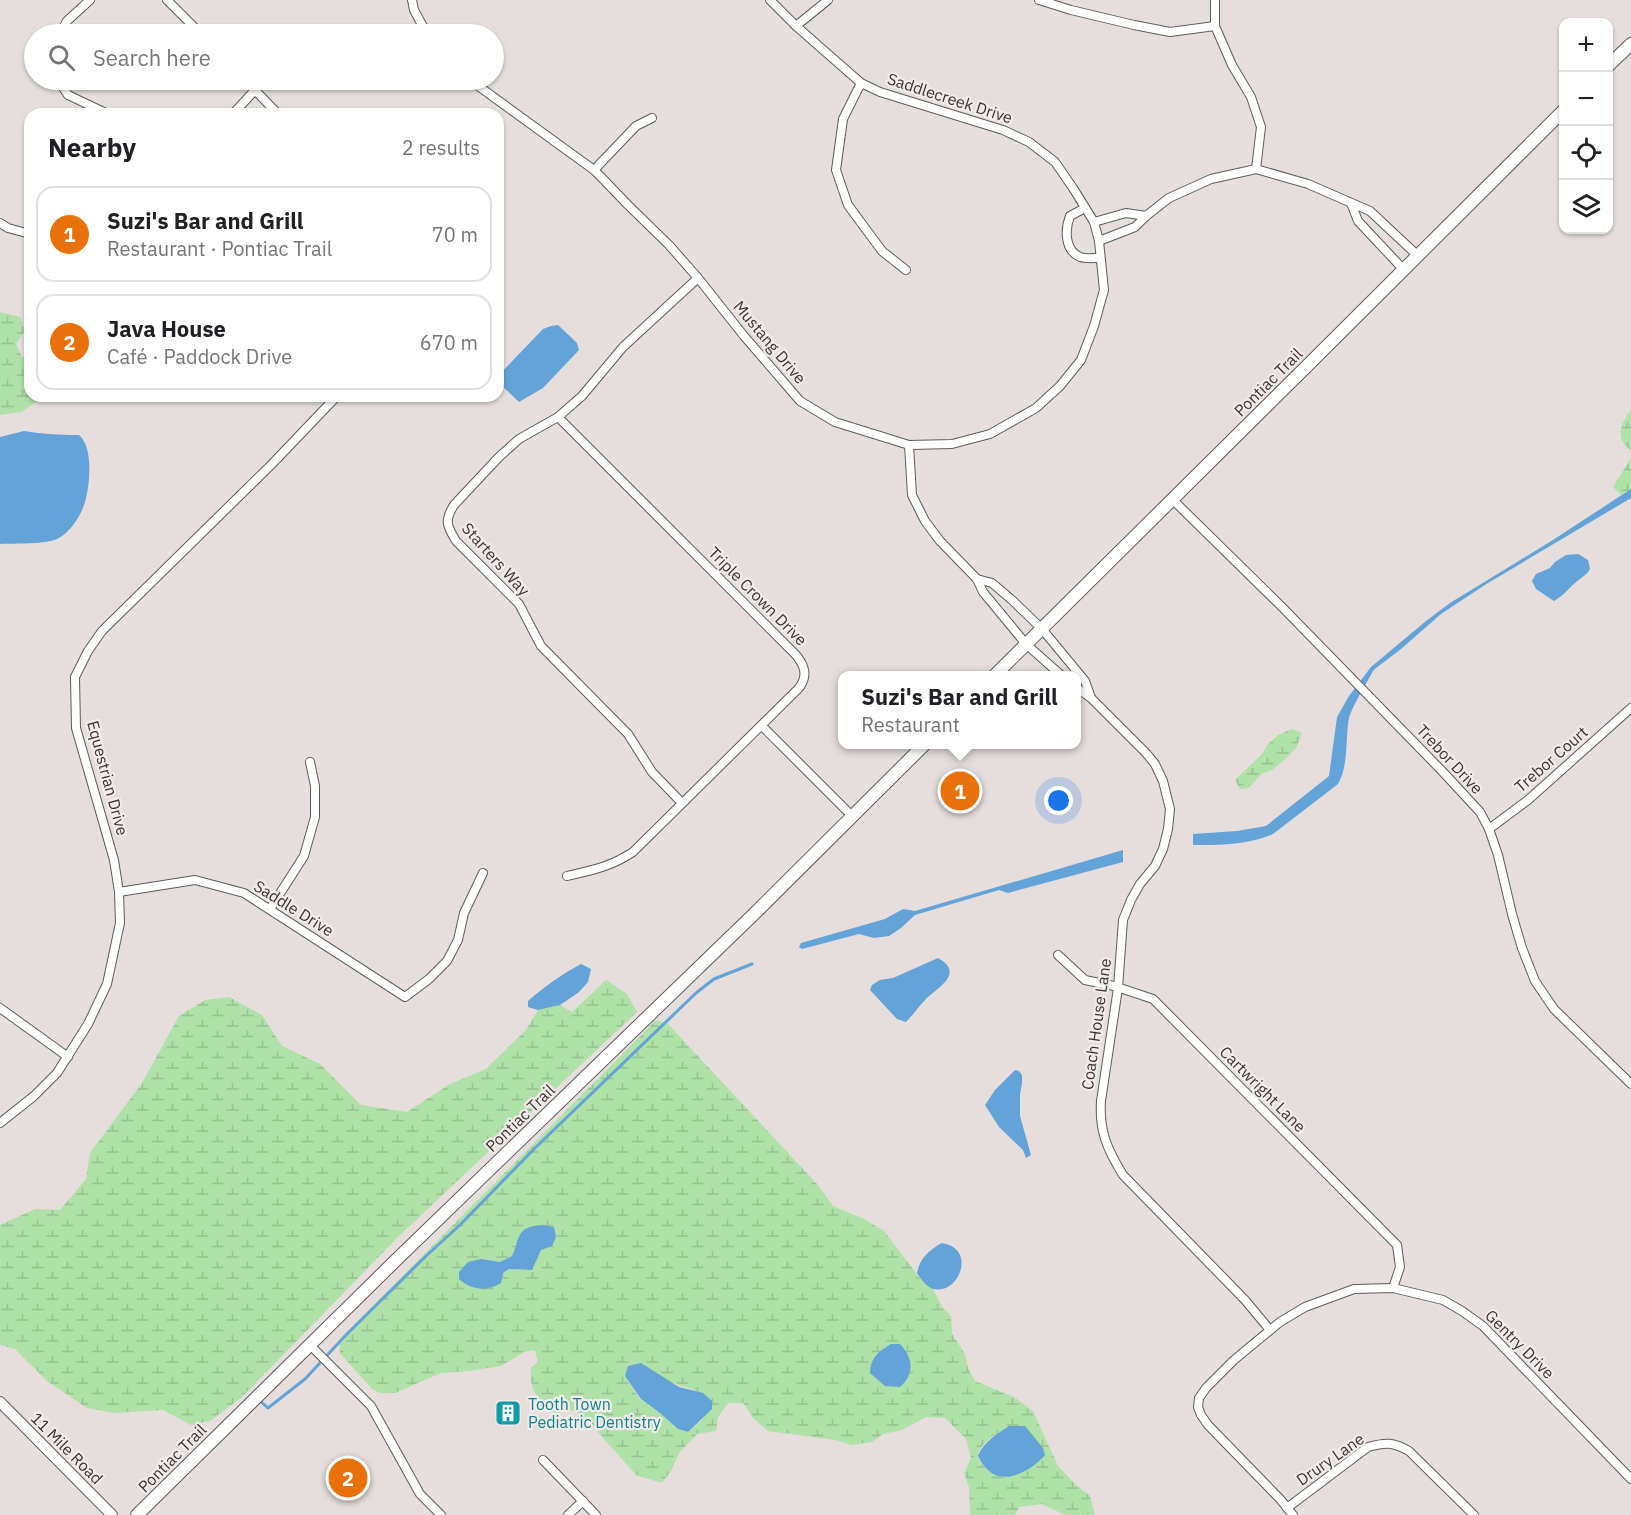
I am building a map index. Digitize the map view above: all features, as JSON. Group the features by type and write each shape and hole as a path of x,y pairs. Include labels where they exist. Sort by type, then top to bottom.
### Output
{"main road":[{"path":"1613,61 1631,44"},
{"name":"Pontiac Trail","path":"998,671 1559,114"},
{"name":"Pontiac Trail","path":"137,1515 754,914 920,749"}],"street":[{"path":"65,24 90,0"},
{"path":"167,0 191,24"},
{"path":"412,0 414,10 422,24"},
{"name":"Saddlecreek Drive","path":"770,0 861,83 880,92 1004,130 1029,142 1055,162 1094,222 1100,241"},
{"path":"796,26 828,0"},
{"path":"1039,0 1071,10 1170,32 1215,26"},
{"path":"1215,0 1215,26 1232,65 1251,97 1261,127 1256,169"},
{"path":"861,83 843,119 836,170 848,205 882,251 906,270"},
{"path":"66,90 69,94 96,108"},
{"path":"238,108 255,90 272,108"},
{"name":"Mustang Drive","path":"484,90 594,171 669,245 800,401 836,422 909,445 952,444 990,434 1036,408 1060,386 1081,360 1104,290 1100,241"},
{"path":"594,171 636,126 652,118"},
{"path":"1100,241 1136,227 1169,198 1211,178 1256,169 1308,183 1370,211 1418,255"},
{"path":"1351,203 1358,221 1403,269"},
{"path":"1085,208 1070,216 1066,226 1066,237 1072,251 1078,256 1101,258"},
{"path":"1094,222 1126,213 1146,216"},
{"path":"0,224 24,232"},
{"name":"Starters Way","path":"682,803 652,772 628,734 541,646 519,604 456,542 447,521 454,505 500,457 519,439 558,417 582,396 623,347 698,278"},
{"name":"Equestrian Drive","path":"0,1123 34,1096 57,1073 88,1024 107,984 120,923 119,892 114,860 76,728 75,677 88,651 102,631 272,464 331,402"},
{"name":"Triple Crown Drive","path":"558,417 796,655 802,663 805,676 799,688 762,726 633,852 606,867 567,876"},
{"path":"909,445 912,495 925,521 940,541 977,579 983,592 1026,644 1057,671"},
{"name":"Trebor Drive","path":"1173,499 1284,608 1480,812 1498,855 1512,914 1535,981 1552,1006 1631,1084"},
{"name":"Coach House Lane","path":"977,579 992,583 1042,629 1077,671"},
{"name":"Coach House Lane","path":"1081,676 1091,698"},
{"name":"Coach House Lane","path":"1081,691 1091,698 1155,764 1163,781 1170,809 1163,849 1155,866 1140,884 1131,900 1124,920 1118,988 1100,1115 1103,1137 1110,1155 1123,1175 1245,1300 1270,1330"},
{"name":"Trebor Court","path":"1489,829 1528,800 1631,708"},
{"path":"762,726 852,816"},
{"path":"270,909 304,856 315,817 315,786 310,762"},
{"name":"Saddle Drive","path":"119,892 195,880 244,893 405,997 429,979 447,961 458,940 464,913 483,873"},
{"name":"Cartwright Lane","path":"1058,955 1085,980 1153,999 1397,1245 1400,1267 1393,1288"},
{"path":"0,1008 68,1057"},
{"name":"Gentry Drive","path":"1234,1360 1270,1330 1305,1307 1354,1289 1393,1288 1443,1300 1483,1326 1631,1479"},
{"path":"310,1345 371,1406 420,1494 441,1515"},
{"name":"Drury Lane","path":"1234,1360 1206,1388 1199,1398 1198,1407 1209,1425 1290,1512 1368,1447 1383,1443 1397,1444 1409,1451 1474,1515"},
{"name":"11 Mile Road","path":"0,1402 111,1515"},
{"path":"543,1460 596,1515"},
{"path":"568,1515 583,1501"}],"green space":[{"path":"0,312 20,317 24,332 16,344 24,357 24,402 36,402 21,412 0,415"},
{"path":"1631,410 1631,450 1622,441 1621,431 1624,420"},
{"path":"1631,458 1631,489 1621,495 1613,487"},
{"path":"1292,729 1302,733 1296,748 1272,770 1261,774 1249,788 1240,789 1235,780 1278,735"},
{"path":"606,980 627,994 637,1012 401,1234 242,1397 210,1421 191,1425 163,1410 114,1413 87,1408 47,1381 15,1349 0,1345 0,1225 35,1209 60,1210 86,1179 90,1153 142,1083 179,1016 205,1000 229,997 262,1015 282,1046 320,1064 361,1105 407,1112 450,1084 486,1069 526,1030 538,1010 560,1005 572,1012"},
{"path":"656,1020 668,1024 818,1185 833,1206 864,1219 884,1231 923,1282 933,1289 942,1307 951,1316 952,1334 965,1354 968,1368 975,1381 1014,1397 1033,1411 1058,1466 1090,1496 1095,1515 1065,1515 1042,1504 1019,1507 1015,1515 970,1515 969,1487 964,1473 971,1458 966,1439 945,1418 926,1417 902,1430 883,1434 872,1442 852,1445 835,1440 768,1431 754,1419 743,1403 728,1403 718,1417 716,1431 697,1434 679,1453 671,1471 662,1483 636,1475 583,1415 572,1410 555,1414 544,1404 533,1389 532,1383 531,1368 538,1362 535,1350 524,1352 501,1366 441,1373 395,1393 380,1393 372,1389 340,1353 339,1340","holes":["516,1246 532,1270 509,1269 503,1273 481,1259 500,1262 512,1256","641,1363 672,1383 693,1389 703,1419 688,1432 678,1429 640,1399 625,1376","994,1435 1022,1473 1003,1477 991,1472 978,1458 982,1446"]}],"water":[{"path":"558,325 577,343 579,350 543,388 519,402 504,388 504,370 543,329"},
{"path":"24,431 79,435 84,441 89,458 86,498 71,528 59,538 39,543 0,544 0,437"},
{"path":"1631,489 1631,498 1488,583 1441,614 1373,671 1349,718 1344,769 1338,784 1273,834 1244,842 1193,845 1193,834 1237,831 1266,826 1329,776 1337,717 1349,696 1371,667 1450,603"},
{"path":"1578,554 1588,560 1590,569 1562,595 1554,601 1536,589 1532,581 1536,574 1550,568 1566,555"},
{"path":"1123,850 1123,862 1008,893 999,890 915,915 889,936 874,938 859,934 802,949 799,947 801,943 885,919 903,909 915,911"},
{"path":"938,958 946,964 949,975 906,1022 897,1019 870,990 872,985 880,980 893,978"},
{"path":"581,964 591,969 588,982 579,992 560,1005 538,1010 528,1007 528,1001 534,996 560,976"},
{"path":"1015,1070 1022,1075 1020,1116 1031,1155 1026,1158 1023,1150 999,1127 985,1105 995,1090"},
{"path":"542,1225 554,1227 556,1237 552,1246 541,1250 532,1270 509,1269 503,1273 501,1283 485,1289 469,1286 459,1279 459,1272 468,1262 481,1259 500,1262 512,1256 523,1230"},
{"path":"942,1243 953,1247 962,1262 957,1279 943,1289 934,1289 926,1285 917,1273 926,1255"},
{"path":"891,1344 900,1344 910,1360 908,1377 900,1387 885,1386 870,1373 876,1356"},
{"path":"641,1363 679,1387 703,1393 712,1401 712,1409 688,1432 678,1429 641,1399 625,1376 628,1366"},
{"path":"1009,1426 1025,1426 1043,1448 1045,1455 1034,1466 1019,1474 1003,1477 989,1471 978,1455 988,1442"}],"waterway":[{"path":"258,1399 268,1408 305,1379 346,1335 460,1225 535,1148 696,993 714,979 752,964"}],"place":[{"name":"Suzi's Bar and Grill","path":"960,791"},
{"name":"Tooth Town Pediatric Dentistry","path":"508,1413"},
{"name":"Java House","path":"348,1478"}]}
